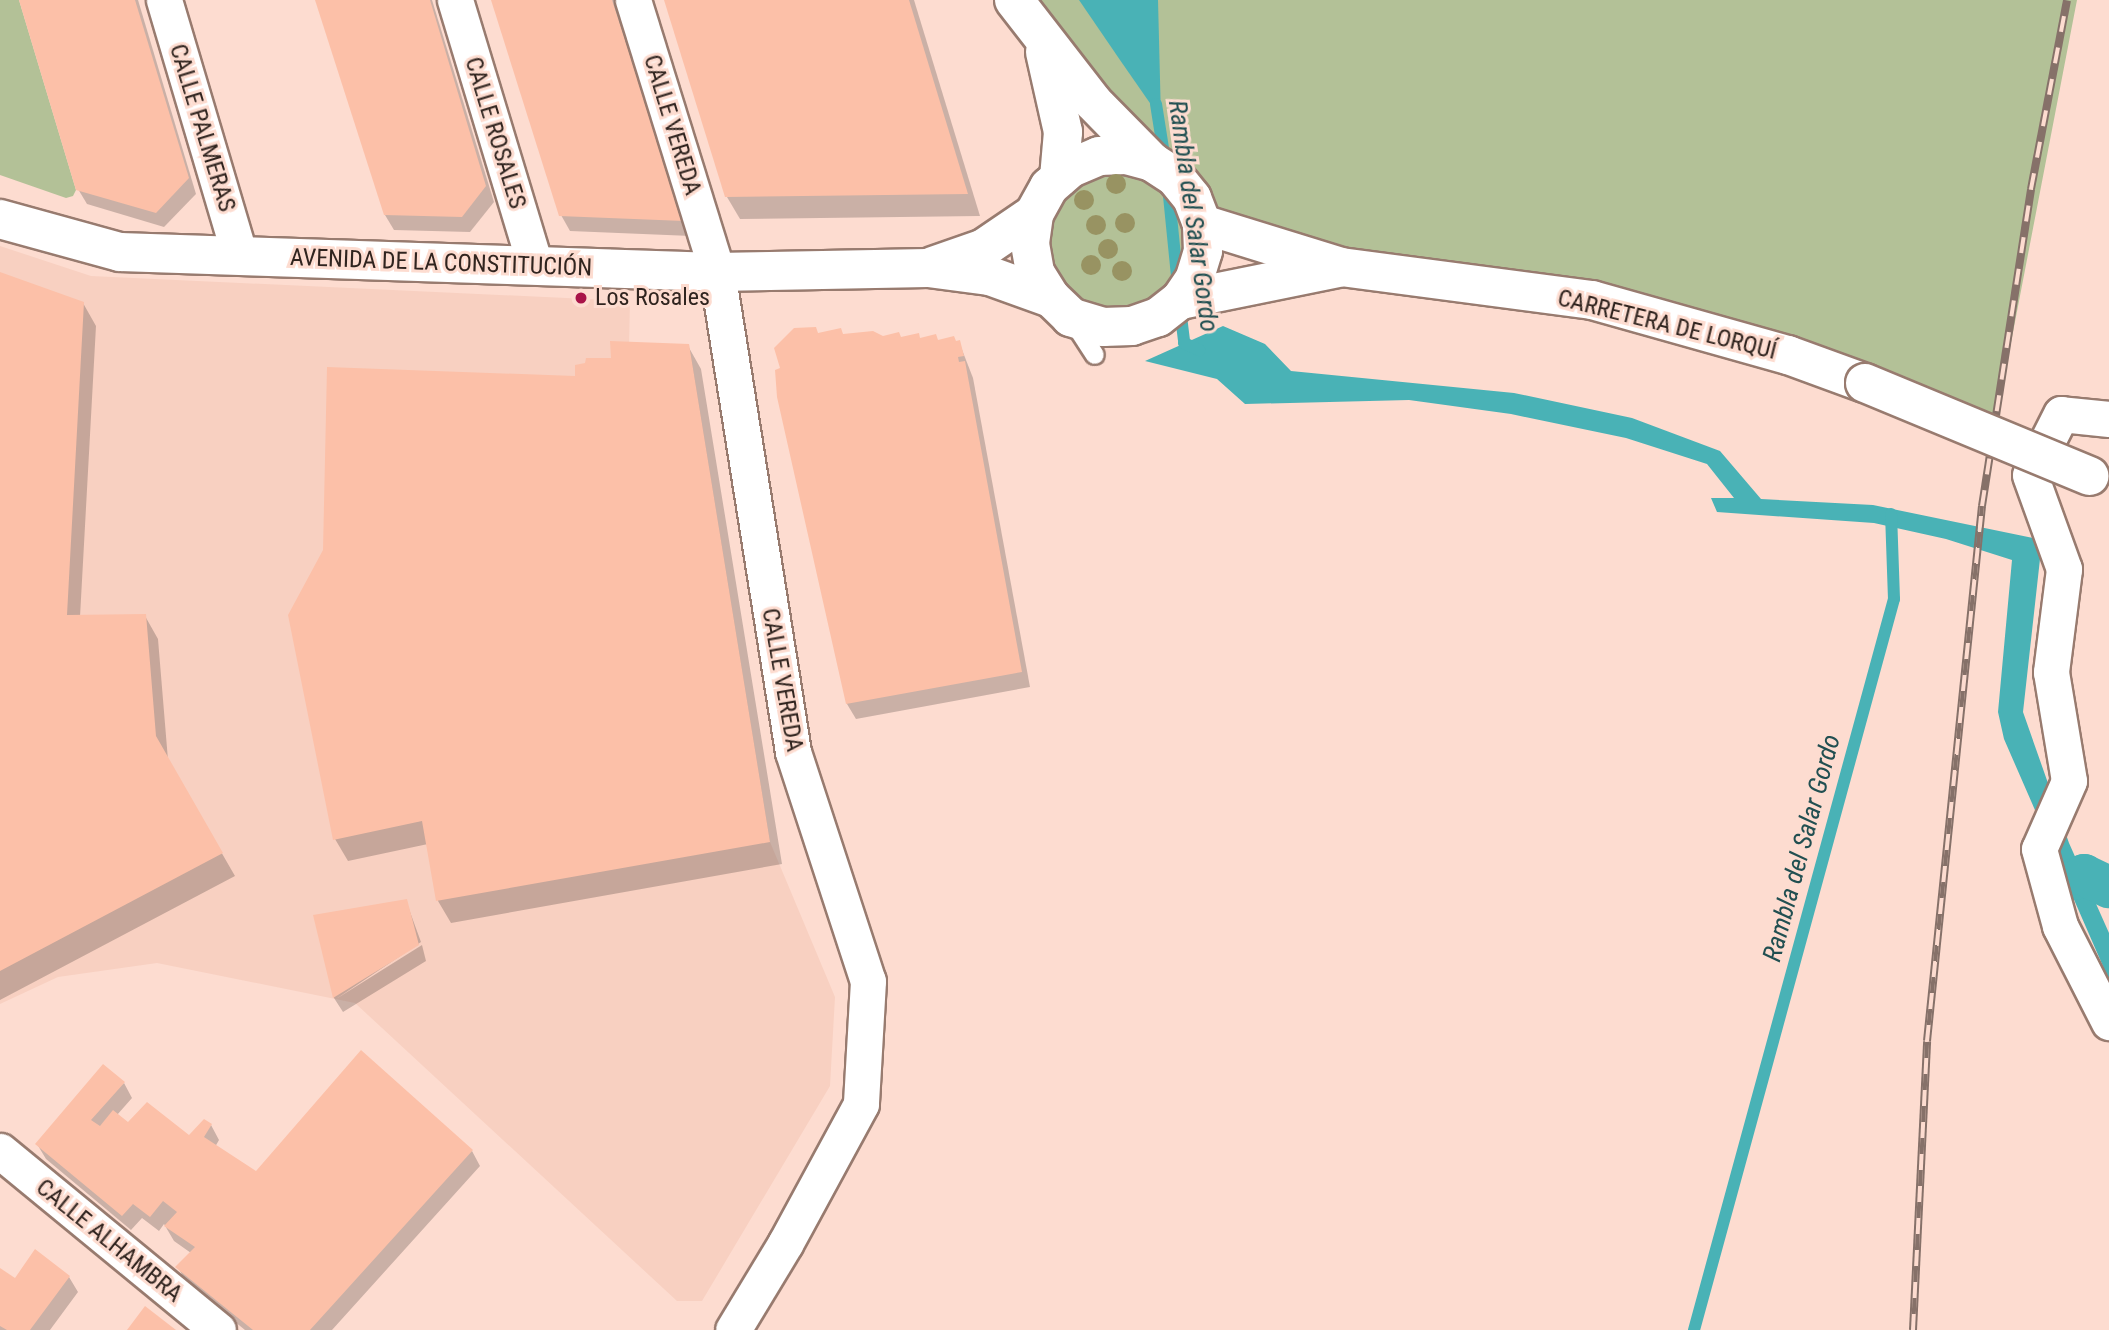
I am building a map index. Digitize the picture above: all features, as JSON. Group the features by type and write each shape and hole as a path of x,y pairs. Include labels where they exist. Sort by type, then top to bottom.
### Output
{"main road":[{"path":"928,268 990,276 1103,327 1132,326 1158,317 1180,300 1195,278 1203,251 1202,224 1184,188 1152,162 1093,102 1014,0"},
{"path":"1038,34 1053,75 1063,132 1059,178"},
{"path":"928,268 984,247 1034,214 1059,178 1099,156 1126,155 1152,162"},
{"path":"1034,214 1030,243 1033,263 1061,307"},
{"name":"AVENIDA DE LA CONSTITUCIÓN","path":"0,219 120,252 717,272 928,268"},
{"path":"1202,224 1341,267"},
{"path":"1180,300 1341,267"},
{"name":"CARRETERA DE LORQUÍ","path":"1341,267 1592,300 1788,355 1865,383 2099,481"}],"street":[{"name":"CALLE PALMERAS","path":"164,0 240,256"},
{"name":"CALLE ROSALES","path":"455,0 535,265"},
{"name":"CALLE VEREDA","path":"633,0 717,272 793,752 868,981 861,1104 785,1244 733,1330"},
{"path":"2109,419 2061,414 2030,475 2064,569 2051,672 2069,780 2039,849 2060,926 2109,1022"},
{"name":"CALLE ALHAMBRA","path":"0,1151 218,1330"}],"lane":[{"path":"1061,307 1095,355"}],"shaded area":[{"path":"0,246 91,276 630,301 629,347 689,344 770,842 835,997 830,1086 702,1301 677,1301 355,1003 157,963 58,977 0,1004"}],"green space":[{"path":"0,0 19,0 76,190 73,196 66,198 0,175"},
{"path":"1024,0 2077,0 1993,436 1856,381 1205,225"},
{"path":"1146,168 1194,225 1173,295 1101,317 1057,291 1042,217 1073,176"}],"water":[{"path":"1079,0 1158,0 1161,119 1120,60"},
{"path":"1223,326 1265,344 1291,371 1514,393 1632,418 1720,451 1761,499 1873,505 2033,538 2041,550 2023,712 2069,843 2109,933 2109,980 2004,739 1998,712 2012,560 1946,539 1874,523 1717,512 1711,498 1734,498 1707,464 1626,438 1511,414 1409,400 1245,404 1217,379 1145,361"}],"building":[{"path":"19,0 135,0 189,178 156,213 76,190"},
{"path":"315,0 430,0 486,186 462,217 384,215"},
{"path":"491,0 612,0 684,221 559,216"},
{"path":"664,0 909,0 968,194 725,197"},
{"path":"0,272 84,302 67,615 146,614 156,736 223,853 0,971"},
{"path":"816,327 818,333 841,328 843,334 873,331 883,336 899,332 901,337 919,333 920,338 936,334 938,340 954,336 956,341 960,340 964,356 958,357 959,362 965,361 1022,672 846,704 777,397 775,370 780,368 774,348 794,328"},
{"path":"610,341 689,344 770,842 436,901 422,821 333,840 288,615 323,550 327,367 575,376 575,365 585,363 586,358 611,358"},
{"path":"407,899 419,945 333,998 313,915"},
{"path":"361,1050 473,1150 310,1330 253,1330 175,1267 195,1247 164,1226 177,1212 163,1201 150,1217 133,1204 122,1216 35,1144 103,1064 125,1082 91,1120 100,1126 113,1110 128,1122 147,1102 189,1135 204,1119 212,1124 204,1137 256,1171"},
{"path":"35,1249 70,1276 30,1330 7,1330 0,1326 0,1268 15,1278"},
{"path":"145,1306 176,1330 127,1330"}],"waterway":[{"name":"Rambla del Salar Gordo","path":"1156,104 1165,161"},
{"name":"Rambla del Salar Gordo","path":"1168,186 1178,287"},
{"name":"Rambla del Salar Gordo","path":"1180,308 1184,343 1199,350"},
{"name":"Rambla del Salar Gordo","path":"1694,1330 1894,599 1891,514"},
{"path":"2075,879 2084,875 2109,887"}],"railway":[{"path":"1913,1330 1927,1041 1982,506 2031,189 2067,0"}],"place":[{"name":"Los Rosales","path":"581,298"}]}
